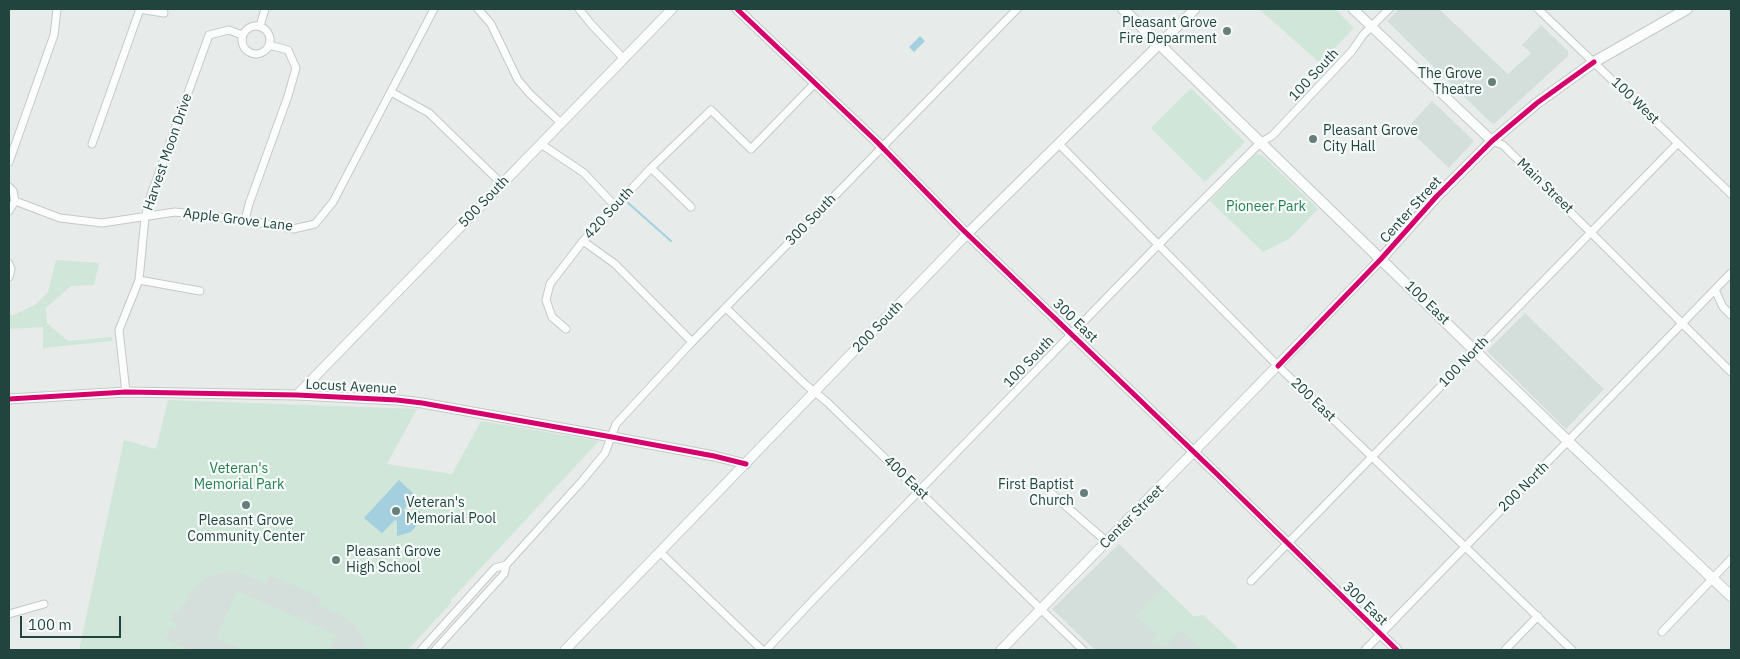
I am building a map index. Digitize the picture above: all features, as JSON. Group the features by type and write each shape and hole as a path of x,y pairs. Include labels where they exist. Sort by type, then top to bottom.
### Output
{"main road":[{"name":"100 East","path":"1123,9 1569,442 1731,596"},
{"name":"Center Street","path":"1381,259 1436,197 1492,141 1537,103 1594,62 1687,9"}],"street":[{"path":"9,162 54,35 57,9"},
{"path":"92,144 140,9 164,13"},
{"path":"260,26 265,9"},
{"path":"434,9 391,92 429,113 502,184"},
{"path":"478,9 494,30 518,80 561,123"},
{"path":"579,9 624,58"},
{"name":"500 South","path":"297,395 672,9"},
{"name":"300 East","path":"737,9 1397,650"},
{"name":"300 South","path":"506,566 600,460 605,453 616,424 692,342 1017,9"},
{"name":"200 South","path":"565,650 967,234 1195,9"},
{"name":"Main Street","path":"1353,9 1492,141 1503,145 1592,231 1731,372"},
{"name":"100 South","path":"766,650 1158,245 1261,142 1272,136 1389,9"},
{"name":"100 West","path":"1538,9 1731,194"},
{"path":"260,26 268,31 269,45 260,54 251,54 242,44 242,35 248,27 260,26"},
{"name":"Harvest Moon Drive","path":"126,392 118,330 139,280 145,216 151,194 209,35 229,30 242,35"},
{"path":"245,220 296,68 288,50 269,45"},
{"name":"420 South","path":"566,329 552,317 546,300 550,284 583,241 651,168 711,110 751,150 814,84"},
{"name":"Apple Grove Lane","path":"15,201 60,218 102,223 175,212 245,220 294,229 315,224 333,202 391,92"},
{"name":"100 North","path":"1251,580 1678,143"},
{"path":"541,144 584,173 615,206"},
{"name":"200 East","path":"1059,144 1278,366 1572,650"},
{"path":"651,168 691,207"},
{"path":"9,187 13,192 15,201 9,211"},
{"path":"583,241 615,264 692,342"},
{"name":"Center Street","path":"1001,650 1381,259"},
{"path":"9,264 11,270 9,277"},
{"name":"200 North","path":"1365,650 1731,273"},
{"path":"139,280 200,291"},
{"path":"1715,290 1723,307 1731,315"},
{"name":"400 East","path":"726,308 919,490 1083,650"},
{"name":"Locust Avenue","path":"9,399 126,392 297,395 397,400 612,437 714,456 746,464"},
{"path":"1051,493 1107,542"},
{"path":"660,552 762,650"},
{"path":"1662,632 1731,560"},
{"path":"421,650 495,568 506,566 504,574 435,650"},
{"path":"9,614 44,604"},
{"path":"1505,650 1538,616"}],"shaded area":[{"path":"1399,9 1439,9 1508,74 1531,53 1522,45 1541,25 1568,51 1568,56 1494,124 1387,21"},
{"path":"1432,101 1474,141 1449,168 1407,128"},
{"path":"1525,313 1604,389 1566,429 1487,351"},
{"name":"Pleasant Grove High School","path":"315,491 447,606 407,650 156,650 160,638 166,639 175,602"},
{"path":"1119,544 1194,617 1203,615 1237,647 1234,650 1095,650 1052,609"}],"green space":[{"path":"1259,9 1335,9 1354,28 1320,63"},
{"name":"Pioneer Park","path":"1191,88 1245,142 1205,182 1151,128"},
{"name":"Pioneer Park","path":"1256,154 1262,155 1318,209 1289,239 1263,252 1210,201"},
{"path":"56,260 99,263 94,285 71,286 46,308 47,323 68,341 112,337 112,341 43,348 43,327 9,329 9,316 35,305 48,292"},
{"name":"Veteran's Memorial Park","path":"168,400 417,409 387,464 452,474 481,421 599,441 451,600 452,602 408,650 366,650 363,638 355,625 339,614 318,605 321,597 269,575 266,583 240,573 225,572 205,578 190,592 185,605 182,604 180,611 174,610 171,621 177,623 176,630 169,627 166,639 164,639 190,650 79,650 124,440 156,449"},
{"path":"1163,587 1194,617 1203,615 1237,647 1234,650 1198,650 1200,648 1181,630 1165,647 1150,642 1157,634 1136,616"},
{"path":"237,591 337,635 330,650 245,650 216,638"}],"water":[{"path":"920,36 925,41 914,52 909,47"},
{"path":"399,480 416,496 403,510 406,512 420,511 420,514 417,525 411,532 397,536 397,521 395,520 382,533 364,518"}],"waterway":[{"path":"627,202 671,241"}],"cycle path":[{"path":"737,9 876,141 961,228 1397,650"},
{"path":"1278,366 1381,259 1436,197 1492,141 1537,103 1594,62"},
{"path":"9,399 126,392 297,395 397,400 612,437 714,456 746,464"}],"place":[{"name":"Pleasant Grove Fire Deparment","path":"1227,31"},
{"name":"The Grove Theatre","path":"1492,82"},
{"name":"Pleasant Grove City Hall","path":"1313,139"},
{"name":"First Baptist Church","path":"1084,493"},
{"name":"Pleasant Grove Community Center","path":"246,505"},
{"name":"Veteran's Memorial Pool","path":"396,511"},
{"name":"Pleasant Grove High School","path":"336,560"}]}
